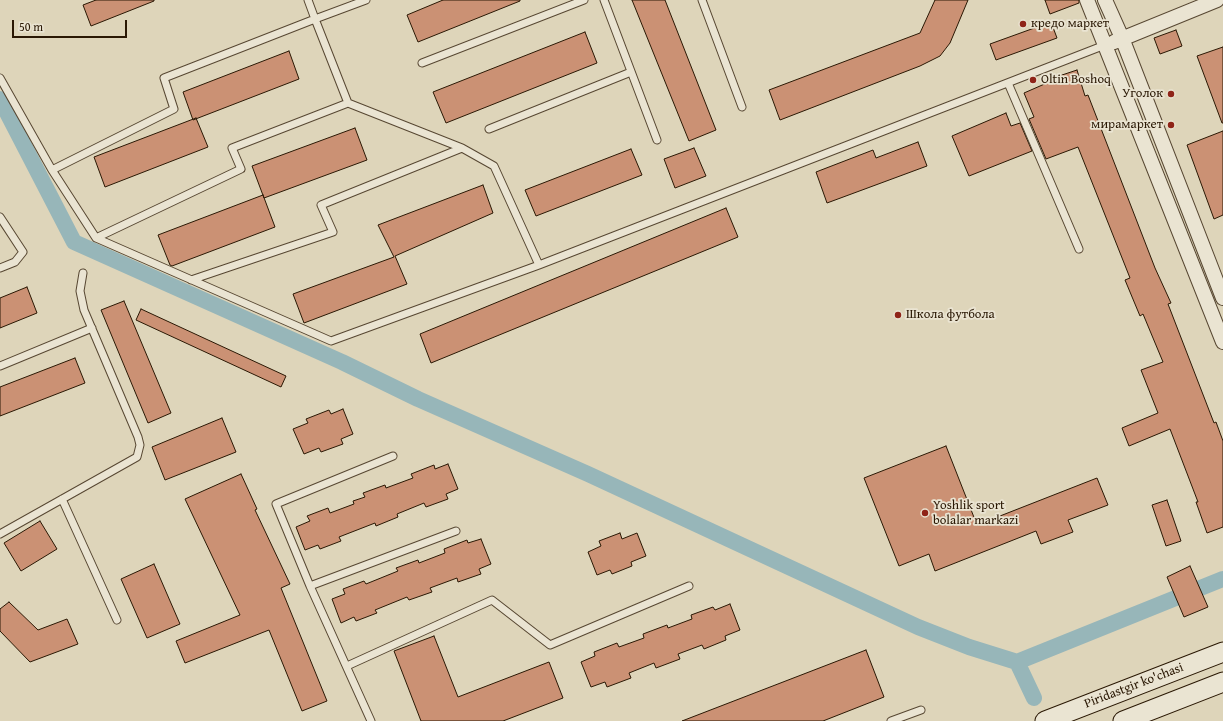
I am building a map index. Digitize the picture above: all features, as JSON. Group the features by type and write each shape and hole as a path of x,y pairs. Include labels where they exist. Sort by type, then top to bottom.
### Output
{"main road":[{"name":"Piridastgir ko'chasi","path":"1045,721 1223,652"},
{"path":"1123,721 1223,682"}],"street":[{"path":"1087,0 1223,342"},
{"path":"1105,0 1122,38 1223,298"},
{"path":"1105,45 1217,0"}],"lane":[{"path":"308,0 348,103"},
{"path":"52,170 174,109 164,78 366,0"},
{"path":"422,64 584,0"},
{"path":"604,0 657,140"},
{"path":"702,0 742,107"},
{"path":"0,78 52,170 96,238 331,341 539,265 1105,45"},
{"path":"489,129 631,72"},
{"path":"1008,83 1079,249"},
{"path":"96,238 240,169 232,148 348,103 462,148 494,166 539,265"},
{"path":"191,280 333,232 321,205 462,148"},
{"path":"0,217 23,252 15,262 0,268"},
{"path":"0,534 137,457 140,445 84,310 80,292 83,273"},
{"path":"0,366 92,328"},
{"path":"371,721 310,586 276,504 393,456"},
{"path":"62,499 117,620"},
{"path":"310,586 456,531"},
{"path":"347,666 492,600 550,645 689,586"},
{"path":"891,721 921,710"}],"building":[{"path":"96,0 154,1 91,26 83,5"},
{"path":"443,0 520,1 418,42 407,15"},
{"path":"632,0 665,0 716,130 689,141"},
{"path":"935,0 968,0 950,43 940,56 920,66 780,120 769,90 920,33"},
{"path":"1045,0 1079,0 1079,3 1050,14"},
{"path":"1051,22 1057,38 996,60 990,44"},
{"path":"1176,30 1182,46 1160,54 1154,38"},
{"path":"585,32 597,63 446,123 433,92"},
{"path":"1223,47 1223,123 1222,123 1197,56"},
{"path":"289,51 299,79 193,120 183,92"},
{"path":"1077,70 1085,96 1088,95 1155,268 1171,303 1168,304 1214,423 1216,422 1223,441 1223,527 1207,533 1196,502 1198,502 1170,429 1129,446 1122,428 1158,413 1141,370 1163,362 1143,314 1140,316 1125,280 1130,278 1078,147 1046,159 1029,119 1034,117 1024,93 1056,79 1056,77"},
{"path":"1006,113 1011,126 1020,123 1032,151 969,176 952,136"},
{"path":"196,118 208,147 105,187 94,157"},
{"path":"355,128 367,160 264,198 252,166"},
{"path":"1223,131 1223,215 1214,219 1187,145"},
{"path":"918,142 927,166 827,203 816,172 873,150 876,158"},
{"path":"694,148 706,176 675,188 664,159"},
{"path":"631,149 642,175 536,216 525,190"},
{"path":"483,185 493,213 395,256 407,284 304,323 293,294 394,257 378,225"},
{"path":"263,195 275,227 172,266 170,265 158,235"},
{"path":"726,208 738,237 431,363 420,334"},
{"path":"27,287 37,313 0,328 0,298"},
{"path":"124,301 171,413 148,423 101,310"},
{"path":"141,309 286,376 281,387 136,320"},
{"path":"75,358 85,383 0,416 0,387"},
{"path":"343,409 353,434 341,439 343,444 321,452 319,448 304,454 293,429 308,423 306,419 329,410 331,414"},
{"path":"222,418 236,452 165,480 152,447"},
{"name":"Yoshlik sport bolalar markazi","path":"946,446 977,525 1097,478 1108,505 1068,520 1073,532 1041,544 1036,531 935,571 929,554 899,566 864,478"},
{"path":"448,464 458,489 446,494 448,499 426,507 424,503 397,514 398,517 376,526 375,523 339,537 341,541 320,549 318,545 305,550 296,527 310,521 307,516 328,508 330,513 354,504 353,501 365,497 363,493 385,485 386,488 413,478 411,474 434,465 435,469"},
{"path":"241,474 257,509 255,510 290,584 281,588 327,701 302,711 269,630 185,663 176,641 240,615 185,499"},
{"path":"1167,500 1181,541 1166,546 1152,505"},
{"path":"40,521 57,549 21,571 4,543"},
{"path":"620,533 622,539 637,533 646,556 631,562 632,566 612,574 610,570 597,575 588,552 601,546 599,541"},
{"path":"481,539 491,564 479,569 481,574 458,582 457,578 430,588 432,592 409,600 407,597 375,610 377,613 356,621 354,617 341,623 332,599 345,594 343,589 364,581 366,584 398,571 396,568 418,560 419,563 445,553 444,549 467,540 468,543"},
{"path":"154,564 180,624 147,638 121,579"},
{"path":"1190,566 1208,607 1184,617 1167,577"},
{"path":"9,602 38,630 67,619 78,644 30,662 0,631 0,609"},
{"path":"730,604 740,630 725,636 726,640 704,649 702,645 678,654 680,659 656,668 654,663 629,673 631,678 607,687 605,682 591,687 581,662 595,656 594,652 617,643 619,647 644,638 643,634 667,625 668,628 692,619 691,615 713,607 715,610"},
{"path":"434,636 458,697 549,662 563,698 503,721 421,721 394,651"},
{"path":"866,650 884,697 823,721 682,721"}],"waterway":[{"path":"0,99 74,242 342,362 418,399 588,474 918,627 969,647 1017,662 1034,698"},
{"path":"1017,662 1223,579"}],"place":[{"name":"кредо маркет","path":"1023,24"},
{"name":"Oltin Boshoq","path":"1033,80"},
{"name":"Уголок","path":"1171,94"},
{"name":"мирамаркет","path":"1171,125"},
{"name":"Школа футбола","path":"898,315"},
{"name":"Yoshlik sport bolalar markazi","path":"925,513"}]}
